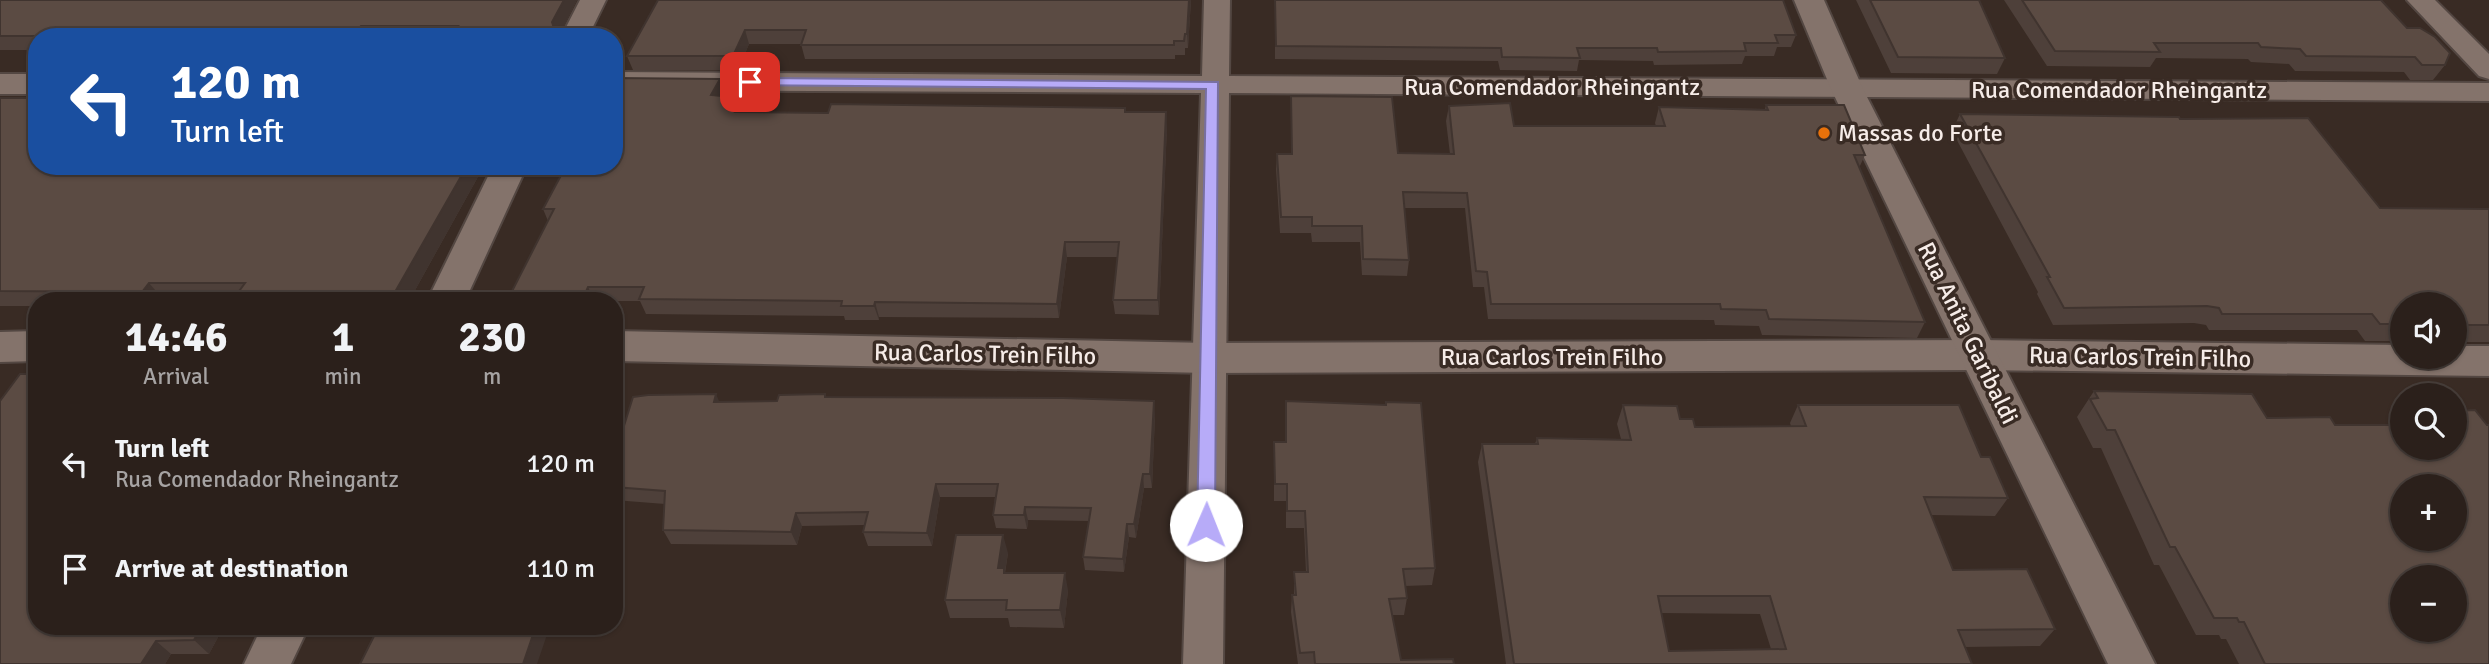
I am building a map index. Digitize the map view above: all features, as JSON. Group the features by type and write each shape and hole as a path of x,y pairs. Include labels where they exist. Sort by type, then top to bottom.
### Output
{"street":[{"path":"579,28 593,0"},
{"path":"1203,664 1213,85 1217,0"},
{"name":"Rua Anita Garibaldi","path":"1809,0 1847,89 2132,664"},
{"path":"2420,0 2489,70"},
{"name":"Rua Comendador Rheingantz","path":"623,81 2489,92"},
{"path":"0,85 28,84"},
{"path":"450,292 506,175"},
{"name":"Rua Carlos Trein Filho","path":"623,346 1209,358 1979,355 2489,361"},
{"path":"267,664 282,635"}],"building":[{"path":"0,0 564,0 552,22 553,25 558,25 556,28 28,28 28,36 0,36"},
{"path":"658,0 1189,0 1187,34 1184,41 1174,41 1174,45 801,45 806,30 745,30 733,56 627,56"},
{"path":"1275,0 1783,0 1796,35 1775,35 1778,43 1744,43 1746,51 1658,52 1657,48 1577,48 1580,58 1502,57 1501,48 1276,46"},
{"path":"1870,0 1979,0 2005,58 1898,57"},
{"path":"2022,0 2381,0 2407,28 2420,28 2435,37 2450,53 2445,65 2422,65 2415,57 2306,56 2300,49 2261,47 2258,43 2154,43 2160,52 2055,51"},
{"path":"623,78 720,79 711,95 741,98 735,112 828,113 831,104 1125,108 1125,112 1166,112 1158,300 1113,300 1119,242 1065,242 1057,304 875,302 874,306 841,306 842,301 639,299 644,287 588,287 586,292 512,292 554,209 543,209 561,175 623,175"},
{"path":"1291,96 1392,97 1398,153 1454,154 1449,106 1510,103 1514,126 1665,126 1659,107 1768,110 1766,105 1844,105 1865,155 1854,155 1925,322 1769,319 1766,310 1721,309 1720,304 1491,304 1487,272 1476,271 1467,193 1403,192 1409,260 1363,259 1362,226 1312,226 1312,217 1281,217 1277,154 1292,154"},
{"path":"0,98 28,98 28,175 462,175 395,292 238,292 245,283 149,283 142,292 0,291"},
{"path":"1960,114 2180,119 2308,118 2380,208 2489,209 2489,325 2467,325 2467,292 2390,292 2390,324 2380,324 2372,314 2222,314 2219,308 2207,306 2064,308 2047,277 2050,277"},
{"path":"20,374 28,374 28,635 197,635 194,640 156,641 141,664 0,664 0,401"},
{"path":"2094,391 2252,394 2267,418 2330,417 2335,425 2390,425 2390,460 2467,460 2467,410 2475,410 2489,425 2489,664 2265,664 2244,622 2239,622 2237,618 2214,618 2175,547 2170,547 2115,430 2107,430 2090,399 2098,398"},
{"path":"716,394 714,402 777,401 779,395 825,394 825,397 1154,401 1150,474 1143,474 1134,524 1127,524 1123,559 1083,557 1091,508 1025,507 1024,515 993,515 998,484 936,484 927,533 863,532 868,512 796,513 791,532 663,530 665,491 623,488 623,429 633,397"},
{"path":"1286,401 1386,405 1386,402 1421,403 1435,568 1403,569 1407,598 1389,599 1401,660 1453,659 1454,664 1315,664 1314,652 1300,653 1292,595 1296,595 1294,572 1308,572 1305,511 1287,511 1287,484 1275,484 1274,442 1286,442"},
{"path":"1623,405 1677,406 1680,419 1693,419 1695,427 1806,426 1798,405 1959,405 1981,457 1990,457 2008,498 1924,497 1953,570 2027,569 2055,629 1958,630 1972,664 1514,664 1482,444 1538,444 1537,438 1631,440","holes":["1658,596 1770,596 1786,649 1669,651"]},
{"path":"956,535 1003,535 998,568 1004,568 1004,573 1065,573 1060,610 1006,610 1007,600 945,600"},
{"path":"374,635 533,635 523,664 360,664"}],"place":[{"name":"Massas do Forte","path":"1824,133"}],"route":[{"path":"750,82 1213,85 1206,525"}]}
